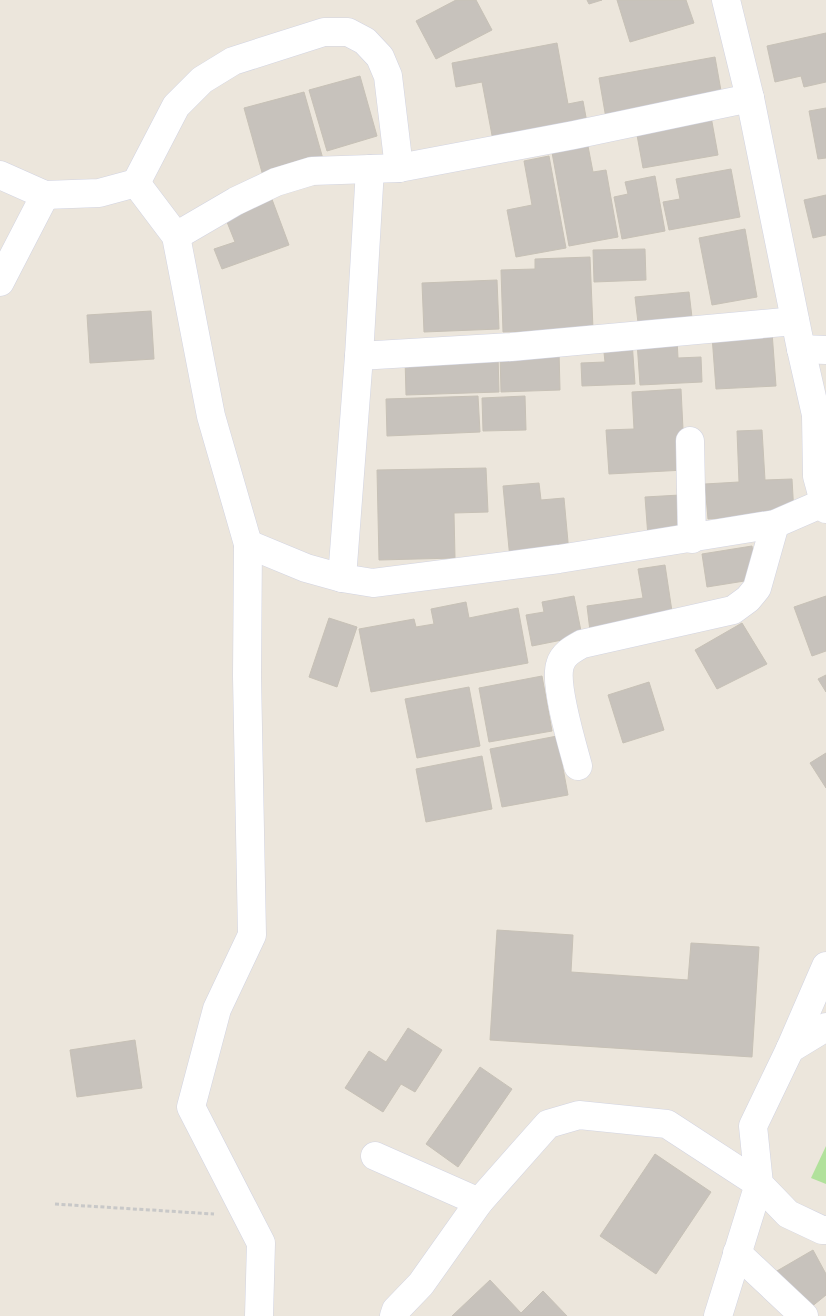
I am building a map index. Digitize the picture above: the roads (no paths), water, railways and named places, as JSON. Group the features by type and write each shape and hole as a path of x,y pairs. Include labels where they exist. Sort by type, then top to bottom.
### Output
{"street":[{"path":"248,544 306,568 342,578 373,583 560,559 775,524 825,506 817,476 813,350 795,321 750,98 726,0"},
{"path":"0,175 45,195 99,193 136,183 176,106 202,80 233,61 324,32 348,32 365,41 380,57 388,76 399,168"},
{"path":"176,236 276,182 312,171 399,168 574,135 750,98"},
{"path":"342,578 359,356 370,169"},
{"path":"136,183 176,236 211,416 248,544 247,676 252,935 217,1009 191,1107 261,1244 259,1316"},
{"path":"0,282 45,195"},
{"path":"359,356 521,346 795,321"},
{"path":"690,441 692,538"},
{"path":"578,766 559,684 560,665 568,652 582,644 733,610 748,599 757,588 775,524"},
{"path":"718,1316 759,1184 753,1126 790,1049 826,966"},
{"path":"790,1049 826,1027"},
{"path":"394,1316 396,1310 421,1284 479,1202 548,1124 579,1115 667,1124 759,1184 788,1214 822,1230 826,1230"},
{"path":"375,1156 479,1202"},
{"path":"737,1253 804,1316"}]}
